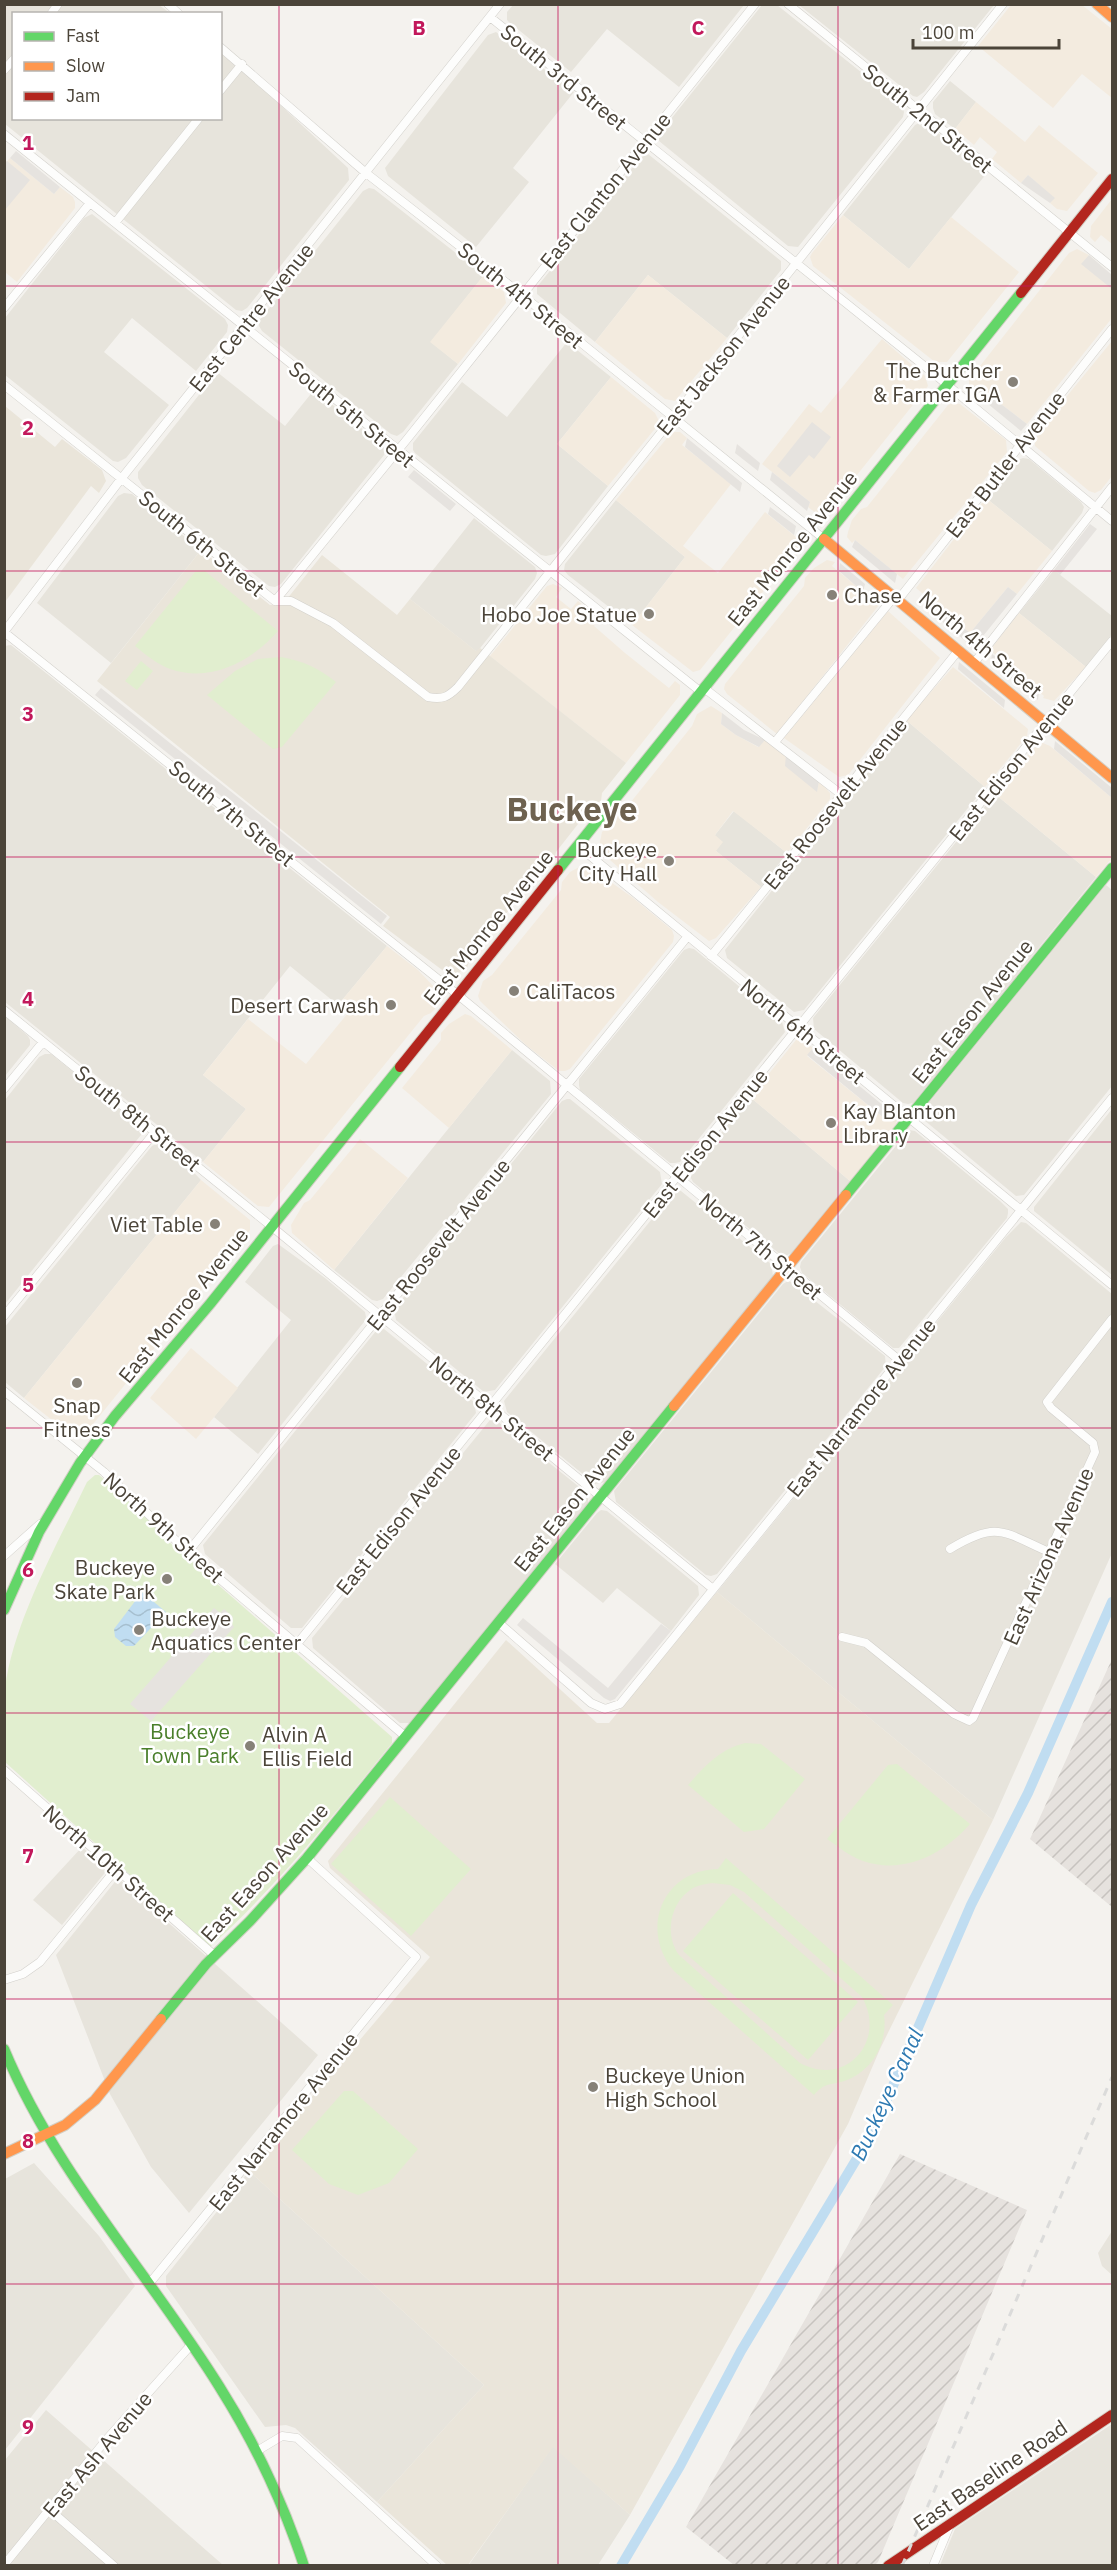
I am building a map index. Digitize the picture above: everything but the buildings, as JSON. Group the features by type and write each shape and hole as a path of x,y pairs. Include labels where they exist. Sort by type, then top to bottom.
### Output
{"main road":[{"path":"1097,4 1113,17"},
{"name":"East Monroe Avenue","path":"46,1519 86,1457 1113,179"},
{"name":"North 4th Street","path":"824,539 1113,778"},
{"name":"East Eason Avenue","path":"4,2154 64,2125 95,2100 214,1955 250,1922 307,1858 1113,868"},
{"path":"4,1610 46,1519"},
{"path":"4,2049 46,2134 75,2182 192,2345 257,2451 274,2482 297,2538 304,2565"},
{"name":"East Baseline Road","path":"888,2565 1113,2415"}],"street":[{"name":"East Centre Avenue","path":"5,632 121,478 501,4"},
{"name":"East Clanton Avenue","path":"275,601 398,451 755,4"},
{"name":"South 2nd Street","path":"788,4 1113,267"},
{"name":"East Jackson Avenue","path":"439,700 451,695 458,687 1003,4"},
{"name":"South 3rd Street","path":"490,17 947,384 1113,521"},
{"name":"South 4th Street","path":"222,49 366,173 522,295 824,539"},
{"path":"222,89 242,64"},
{"path":"115,224 197,120"},
{"name":"South 5th Street","path":"4,134 550,572 842,795"},
{"path":"4,308 90,203"},
{"name":"East Butler Avenue","path":"775,742 896,599 1113,329"},
{"name":"South 6th Street","path":"4,385 275,601 291,601 333,623 428,697 439,700"},
{"path":"974,663 1113,487"},
{"name":"South 7th Street","path":"5,632 458,995"},
{"name":"East Edison Avenue","path":"297,1644 1113,641"},
{"name":"East Roosevelt Avenue","path":"711,956 958,651"},
{"name":"North 6th Street","path":"577,845 1113,1285"},
{"name":"East Roosevelt Avenue","path":"188,1552 688,936"},
{"name":"North 7th Street","path":"458,995 898,1360"},
{"name":"South 8th Street","path":"4,1010 272,1226"},
{"path":"4,1089 43,1042"},
{"name":"East Narramore Avenue","path":"499,1623 591,1703 605,1709 620,1704 1113,1098"},
{"path":"4,1316 155,1132"},
{"name":"North 8th Street","path":"272,1226 713,1589"},
{"name":"East Arizona Avenue","path":"842,1637 866,1643 954,1714 969,1721 977,1712 1051,1553 1095,1448 1093,1443 1051,1408 1047,1402 1113,1319"},
{"name":"North 9th Street","path":"4,1391 86,1457 137,1501 188,1552 406,1737"},
{"name":"East Monroe Avenue","path":"4,1556 46,1519"},
{"path":"950,1549 970,1537 993,1531 1004,1533 1051,1553"},
{"name":"North 10th Street","path":"4,1770 214,1955"},
{"name":"East Narramore Avenue","path":"149,2284 416,1957 307,1858"},
{"path":"4,1980 23,1974 40,1962 116,1869"},
{"name":"East Ash Avenue","path":"4,2565 106,2440 192,2345"},
{"path":"257,2451 282,2436 297,2438 437,2565"},
{"path":"50,2510 114,2565"},
{"path":"933,2565 950,2525"}],"shaded area":[{"path":"514,4 744,5 679,87 607,29 571,72 507,20 507,12"},
{"path":"4,5 159,5 169,12 12,12 12,120 222,120 222,55 262,88 348,168 349,180 247,308 242,311 236,310 5,124"},
{"path":"762,5 777,5 901,104 904,112 903,117 798,247 788,246 659,141 659,134"},
{"path":"799,5 994,5 924,92 917,97"},
{"path":"1011,5 1082,5 1112,29 1112,98 1082,74 1053,108 978,46"},
{"path":"496,32 574,92 513,168 529,182 476,247 388,176 385,168 488,35"},
{"path":"950,81 976,102 955,129 935,114 933,108 933,102"},
{"path":"976,102 1025,142 1039,125 1098,173 1067,211 1057,209 1050,203 1054,198 1028,175 1021,183 992,159 997,152 980,137 974,145 955,129"},
{"path":"927,124 987,173 909,269 843,215 915,125"},
{"path":"16,151 60,187 54,194 10,158"},
{"path":"648,154 781,261 781,270 727,338 648,275 595,342 537,294 537,287 641,157"},
{"path":"10,158 54,194 60,187 73,197 75,202 75,208 17,282 5,272 4,165"},
{"path":"7,161 30,180 5,210 4,163"},
{"path":"1028,175 1055,198 1050,203 1021,183"},
{"path":"369,188 374,189 484,275 431,342 458,364 403,432 397,436 391,434 262,331 259,326 259,321 363,191"},
{"path":"1112,199 1112,244 1101,235 1095,242 1090,237 1091,226"},
{"path":"92,214 225,319 228,325 227,332 196,371 132,318 104,352 169,405 126,458 118,462 113,461 5,375 5,318 84,218"},
{"path":"843,215 909,269 951,217 1019,272 947,362 935,362 813,266 810,257 812,253"},
{"path":"1077,249 1089,255 1082,264 1112,288 1112,318 1027,424 976,385 971,390 969,380 1069,253"},
{"path":"1089,255 1112,275 1112,289 1081,264"},
{"path":"484,275 504,292 506,303 458,364 430,342"},
{"path":"648,275 727,338 675,401 665,399 595,342"},
{"path":"882,339 925,376 928,386 845,490 845,496 826,514 817,514 808,507 810,502 762,464 809,404 821,413"},
{"path":"1112,341 1112,476 1101,490 1095,493 1089,491 1035,446 1035,440 1040,429"},
{"path":"567,342 611,377 557,444 608,486 555,554 546,556 541,555 415,453 413,443 462,382 507,417"},
{"path":"217,372 285,426 314,390 381,444 385,450 384,455 281,584 275,587 269,586 142,485 138,478 138,472"},
{"path":"611,377 655,413 659,421 608,486 557,444"},
{"path":"976,385 1027,424 1021,431 971,390"},
{"path":"960,404 1006,440 1007,452 903,579 855,540 852,543 847,537 848,532 852,520 861,509 867,507 948,405"},
{"path":"5,406 55,447 62,439 102,470 106,481 99,493 91,486 5,602"},
{"path":"812,422 831,437 814,459 809,455 790,477 777,466"},
{"path":"672,432 680,432 687,438 682,445 731,484 683,546 718,573 765,512 796,537 799,533 803,540 797,555 782,568 700,670 693,672 632,625 685,557 616,500"},
{"path":"687,438 742,483 740,492 685,447"},
{"path":"737,444 760,463 758,471 735,453"},
{"path":"1029,459 1084,507 1082,513 1052,551 986,498 1017,460"},
{"path":"414,470 456,504 450,511 408,477"},
{"path":"772,472 810,502 807,511 770,480"},
{"path":"124,493 132,494 201,550 111,663 37,603 118,496"},
{"path":"986,498 1052,551 1017,594 1008,587 970,633 916,588"},
{"path":"616,500 685,557 632,625 564,570 565,564"},
{"path":"770,507 796,526 794,535 768,514"},
{"path":"474,518 535,567 537,573 535,579 477,652 410,599"},
{"path":"1090,524 1097,529 1060,575 1054,570"},
{"path":"855,540 897,574 895,583 852,547"},
{"path":"201,550 270,605 283,604 322,555 397,615 410,599 476,651 480,648 626,763 602,793 601,801 589,816 582,819 556,852 554,860 545,871 539,873 470,958 467,968 453,978 383,926 390,917 97,681"},
{"path":"827,560 835,562 832,566 879,605 777,734 727,694 724,689 725,684 804,586 805,578 814,568"},
{"path":"840,563 865,584 863,592 839,571"},
{"path":"1054,570 1112,616 1112,634 1086,667 1019,613"},
{"path":"553,584 562,588 556,597 571,609 578,601 599,619 594,626 669,688 675,681 680,685 680,695 626,763 490,656 547,586"},
{"path":"1008,587 1017,594 979,641 972,635 970,645 938,618 940,609 970,633"},
{"path":"888,611 940,658 848,775 839,777 784,738"},
{"path":"1019,613 1086,667 1054,701 1043,698 1044,696 990,650"},
{"path":"11,645 387,946 338,1005 290,966 203,1075 246,1109 203,1162 5,1002 4,646"},
{"path":"992,654 1039,692 1038,700 991,661"},
{"path":"959,662 1005,700 1004,708 958,669"},
{"path":"953,667 1028,729 1027,736 985,787 906,720"},
{"path":"101,688 387,916 381,924 95,695"},
{"path":"711,706 722,713 721,724 758,747 765,740 786,755 817,791 819,781 830,793 830,799 787,853 733,811 715,835 723,842 716,851 761,887 716,938 709,941 658,902 602,853 599,847 602,832 616,816 622,813 692,726 697,714"},
{"path":"722,713 744,730 765,740 759,747 736,735 721,724"},
{"path":"906,720 985,787 804,1010 794,1012 727,958 725,950"},
{"path":"1055,741 1112,788 1112,798 1054,749"},
{"path":"1043,743 1050,746 1112,798 1112,858 1096,877 995,794 1036,746"},
{"path":"786,755 819,781 817,792 785,766"},
{"path":"995,794 1096,877 913,1103 903,1103 814,1029 813,1018"},
{"path":"734,811 787,853 761,887 716,851 715,835"},
{"path":"585,864 632,897 672,930 674,936 673,942 570,1069 559,1071 526,1045 480,1001 478,996 483,981 492,975 561,890 562,882 570,872"},
{"path":"1106,885 1112,890 1112,1086 1024,1195 1016,1196 924,1120 924,1109"},
{"path":"387,946 418,970 436,989 439,994 435,1009 424,1016 269,1207 258,1206 203,1162 246,1109 203,1075 248,1019 306,1064 348,1013 338,1005"},
{"path":"694,949 782,1022 785,1032 680,1162 670,1163 580,1090 579,1079 684,950"},
{"path":"465,1014 471,1016 512,1050 449,1128 402,1088 441,1040 441,1033 449,1024"},
{"path":"5,1016 28,1036 30,1045 5,1076"},
{"path":"801,1039 813,1048 807,1056 884,1118 890,1111 895,1113 896,1124 850,1181 750,1097 796,1040"},
{"path":"813,1048 890,1111 884,1118 807,1055"},
{"path":"512,1050 550,1081 551,1094 383,1299 372,1300 334,1270"},
{"path":"51,1054 142,1130 141,1135 5,1304 5,1100 39,1057"},
{"path":"750,1097 850,1181 791,1253 786,1256 781,1255 693,1182 690,1176 690,1172"},
{"path":"570,1099 660,1172 662,1184 495,1390 484,1392 396,1320 394,1309 562,1101"},
{"path":"1112,1109 1112,1275 1034,1211 1034,1207"},
{"path":"909,1130 915,1131 1000,1201 1008,1209 1008,1213 1007,1218 899,1348 893,1348 802,1273 800,1267 801,1262"},
{"path":"360,1139 408,1178 334,1270 292,1233 291,1225 304,1203 310,1200"},
{"path":"158,1143 177,1155 201,1180 24,1398 5,1382 4,1328 152,1146"},
{"path":"201,1180 250,1220 250,1230 85,1434 71,1435 24,1398"},
{"path":"678,1190 771,1264 773,1276 606,1482 595,1484 507,1412 504,1401 673,1193"},
{"path":"1021,1222 1026,1223 1112,1294 1112,1553 993,1820 717,1592 1006,1237"},
{"path":"278,1244 325,1278 365,1312 366,1317 258,1454 214,1417 291,1320 245,1282 273,1246"},
{"path":"788,1281 885,1356 886,1366 717,1574 706,1575 616,1502 614,1491 783,1284"},
{"path":"381,1328 474,1402 476,1413 302,1628 291,1628 205,1554 203,1545 376,1331"},
{"path":"191,1348 238,1388 196,1439 150,1398"},
{"path":"490,1420 497,1421 583,1490 588,1503 410,1723 400,1723 313,1648 312,1638"},
{"path":"601,1510 607,1511 698,1586 699,1595 671,1631 617,1588 603,1603 555,1564"},
{"name":"Buckeye Union High School","path":"717,1592 993,1820 880,2049 848,2124 630,2515 553,2447 468,2565 447,2565 377,2502 484,2385 249,2171 430,1957 330,1868 328,1861 506,1640 597,1723 609,1723"},
{"path":"214,1608 220,1613 224,1609 233,1617 230,1621 234,1627 151,1721 130,1704"},
{"path":"523,1618 608,1688 661,1624 671,1631 615,1699 610,1701 517,1625"},
{"path":"1112,1659 1112,1907 1030,1839"},
{"path":"82,1847 108,1869 62,1925 33,1900"},
{"path":"118,1878 318,2055 189,2213 151,2167 110,2094 56,1955"},
{"path":"900,2154 1027,2210 878,2562 874,2566 734,2565 686,2527"},
{"path":"34,2163 99,2236 135,2286 5,2450 5,2179"},
{"path":"249,2171 484,2385 377,2502 295,2428 286,2425 265,2427 166,2286 166,2276"},
{"path":"1112,2231 1112,2275 1102,2266 1098,2253"},
{"path":"46,2410 223,2565 5,2566 5,2460"},
{"path":"1112,2424 1112,2565 940,2565 955,2529"},
{"path":"553,2446 630,2515 598,2565 468,2566"}],"green space":[{"path":"205,571 278,631 256,652 229,667 200,673 185,673 170,669 156,662 135,646 195,572"},
{"path":"281,657 310,666 336,682 282,747 273,749 207,695 235,671 258,659"},
{"path":"141,661 153,671 137,690 125,681"},
{"name":"Buckeye Town Park","path":"95,1475 99,1475 138,1509 167,1540 392,1737 392,1743 305,1849 210,1947 5,1762 4,1697 10,1662 18,1636 38,1582 87,1482"},
{"path":"745,1743 761,1744 805,1779 764,1829 744,1832 688,1785 720,1754"},
{"path":"897,1764 970,1824 960,1835 936,1853 922,1859 893,1865 878,1865 863,1861 827,1839 888,1765"},
{"path":"390,1797 471,1869 411,1936 331,1864"},
{"path":"726,1858 893,2005 884,2015 884,2035 877,2054 856,2075 825,2086 814,2095 674,1971 664,1955 658,1938 658,1921 662,1905 670,1891 683,1880 699,1872 718,1869","holes":["712,1883 730,1885 744,1892 862,1997 868,2013 869,2029 865,2044 858,2056 846,2065 833,2069 817,2069 800,2063 679,1955 674,1947 671,1928 679,1901 698,1886"]},
{"path":"733,1893 858,2002 808,2060 683,1951"},
{"path":"344,2091 353,2091 418,2149 389,2183 358,2195 329,2184 292,2150"}],"water":[{"path":"142,1592 166,1612 134,1646 126,1646 115,1637 114,1629"}],"waterway":[{"name":"Buckeye Canal","path":"621,2566 680,2466 741,2351 862,2150 889,2095 971,1905 1028,1793 1112,1602"}],"railway":[{"path":"902,2566 1112,2077"}],"traffic: fast":[{"path":"558,870 1021,293"},
{"path":"846,1195 1112,868"},
{"path":"4,1610 39,1532 80,1463 115,1416 210,1304 400,1067"},
{"path":"161,2019 206,1964 250,1921 307,1858 674,1406"},
{"path":"4,2049 25,2095 76,2181 192,2344 232,2407 277,2496 304,2566"}],"traffic: slow":[{"path":"1097,4 1112,17"},
{"path":"824,539 1112,778"},
{"path":"674,1406 846,1195"},
{"path":"4,2154 65,2125 95,2100 161,2019"}],"traffic: jam":[{"path":"1021,293 1112,179"},
{"path":"400,1067 558,870"},
{"path":"888,2566 1112,2415"}],"place":[{"name":"The Butcher & Farmer IGA","path":"1013,382"},
{"name":"Chase","path":"832,595"},
{"name":"Hobo Joe Statue","path":"649,614"},
{"name":"Buckeye City Hall","path":"669,861"},
{"name":"CaliTacos","path":"514,991"},
{"name":"Desert Carwash","path":"391,1005"},
{"name":"Kay Blanton Library","path":"831,1123"},
{"name":"Viet Table","path":"215,1224"},
{"name":"Snap Fitness","path":"77,1383"},
{"name":"Buckeye Skate Park","path":"167,1579"},
{"name":"Buckeye Aquatics Center","path":"139,1630"},
{"name":"Alvin A Ellis Field","path":"250,1746"},
{"name":"Buckeye Union High School","path":"593,2087"}],"district":[{"name":"Buckeye","path":"572,808"}]}
